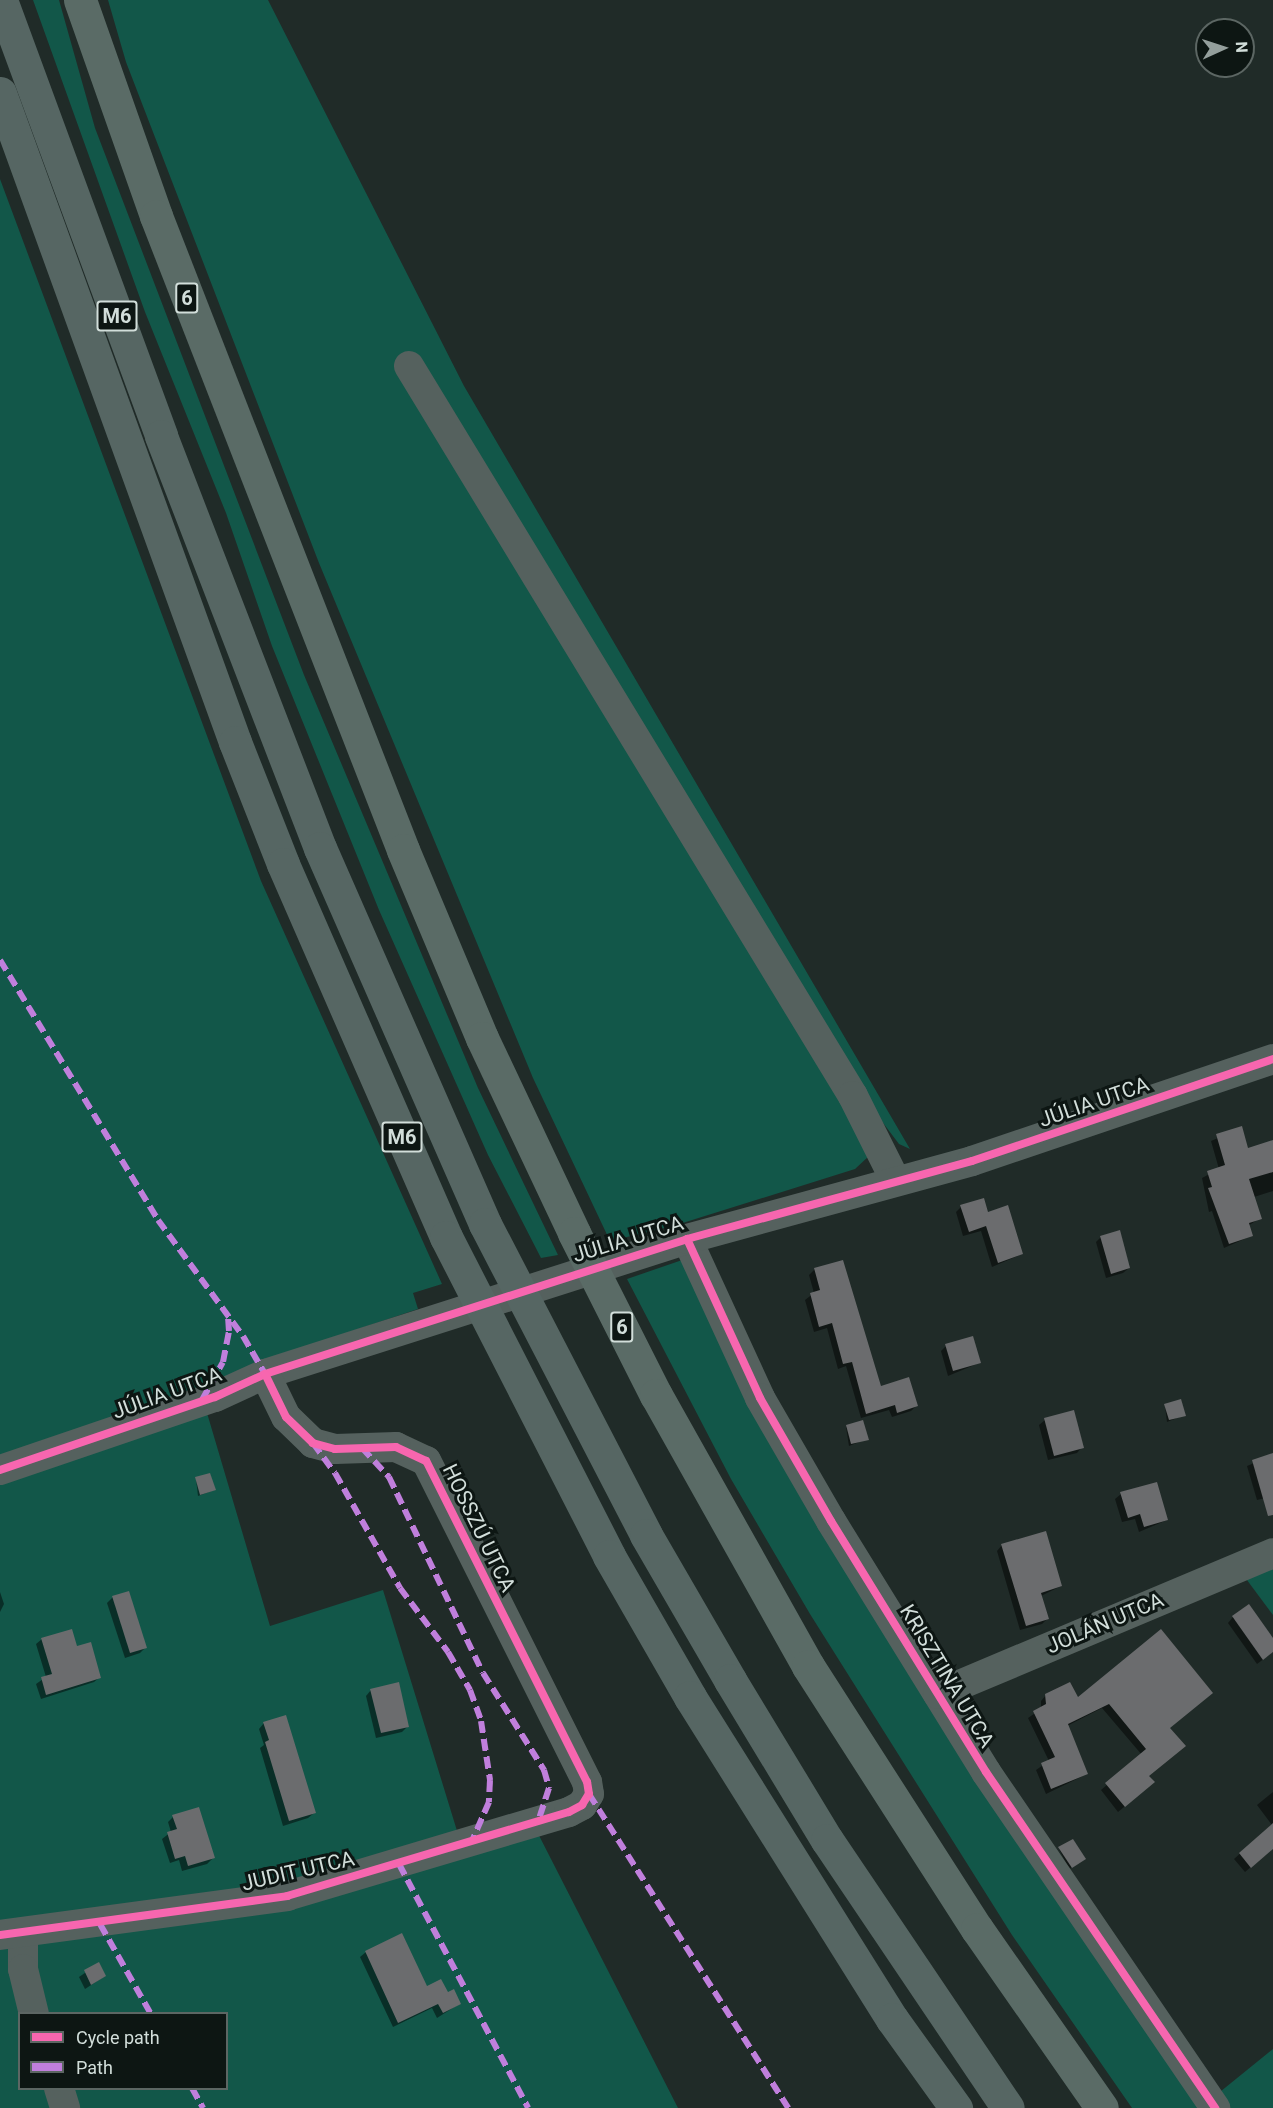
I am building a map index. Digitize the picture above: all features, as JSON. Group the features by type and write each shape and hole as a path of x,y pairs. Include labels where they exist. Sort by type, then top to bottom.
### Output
{"highway":[{"name":"M6","path":"1,0 161,436 320,848 485,1224 646,1535 730,1680 827,1840 1008,2108"},
{"name":"M6","path":"0,93 235,742 283,864 446,1238 609,1556 690,1697 886,2010 956,2108"}],"main road":[{"name":"6","path":"80,0 156,216 403,850 482,1038 574,1233 656,1395 808,1666 977,1929 1102,2108"}],"street":[{"path":"409,366 853,1096 895,1180"},
{"name":"JÚLIA UTCA","path":"0,1470 215,1397 265,1374 393,1332 687,1239 981,1158 1273,1059"},
{"name":"KRISZTINA UTCA","path":"687,1239 760,1398 794,1460 938,1694 1058,1882 1215,2108"},
{"name":"HOSSZÚ UTCA","path":"265,1374 286,1417 313,1443 335,1449 396,1447 426,1461 587,1782 589,1794"},
{"name":"JOLÁN UTCA","path":"938,1694 1273,1553"},
{"name":"JUDIT UTCA","path":"11,1935 287,1896 342,1883 569,1812 582,1805 589,1794"},
{"path":"11,1935 23,1969 34,2012"},
{"path":"60,2090 65,2108"}],"green space":[{"path":"33,0 59,0 95,128 304,675 478,1088 558,1255 541,1258 488,1155 379,910 272,646 226,513 145,312"},
{"path":"108,0 268,0 464,386 910,1149 899,1144 865,1099 869,1156 855,1169 673,1226 610,1241 533,1078 319,563 126,62"},
{"path":"0,179 261,881 442,1284 413,1293 418,1309 287,1353 202,1396 270,1626 383,1590 458,1834 526,1810 678,2108 0,2108"},
{"path":"688,1258 760,1398 1210,2100 1273,2049 1273,2108 1132,2108 1012,1935 810,1614 731,1479 627,1279"},
{"path":"1273,1560 1273,1615 1241,1572"}],"building":[{"path":"1242,1126 1248,1148 1273,1140 1273,1172 1249,1179 1262,1219 1249,1223 1253,1236 1229,1244 1208,1188 1212,1187 1207,1171 1225,1165 1216,1134"},
{"path":"984,1198 988,1212 1008,1205 1023,1254 998,1263 986,1226 969,1232 960,1205"},
{"path":"1120,1230 1130,1268 1111,1274 1100,1236"},
{"path":"843,1260 881,1386 909,1377 918,1406 897,1413 895,1405 866,1414 852,1362 843,1364 832,1323 819,1327 810,1293 820,1290 814,1268"},
{"path":"973,1336 981,1363 953,1371 945,1344"},
{"path":"1181,1399 1186,1416 1169,1420 1164,1404"},
{"path":"1074,1410 1084,1448 1054,1456 1044,1418"},
{"path":"863,1420 869,1440 851,1444 846,1425"},
{"path":"1273,1453 1273,1515 1268,1516 1252,1460"},
{"path":"210,1473 216,1490 200,1495 195,1477"},
{"path":"1157,1482 1168,1520 1144,1527 1140,1514 1128,1518 1120,1492"},
{"path":"1046,1531 1062,1586 1041,1593 1049,1619 1026,1626 1001,1544"},
{"path":"129,1591 147,1648 130,1653 112,1596"},
{"path":"1249,1604 1273,1638 1273,1652 1263,1660 1232,1616"},
{"path":"72,1629 77,1646 91,1642 101,1678 46,1695 41,1677 52,1674 41,1638"},
{"path":"1161,1629 1213,1693 1170,1728 1186,1746 1149,1776 1155,1782 1125,1807 1105,1783 1146,1749 1109,1704 1068,1724 1088,1774 1051,1789 1041,1763 1055,1757 1033,1711 1046,1704 1045,1694 1070,1682 1078,1697"},
{"path":"399,1682 409,1727 381,1733 370,1689"},
{"path":"286,1715 316,1813 289,1821 265,1742 269,1740 263,1722"},
{"path":"199,1807 215,1858 188,1866 185,1856 175,1859 167,1832 177,1829 172,1815"},
{"path":"1273,1823 1273,1849 1251,1868 1239,1853"},
{"path":"1073,1839 1086,1859 1072,1868 1058,1847"},
{"path":"402,1933 427,1986 441,1979 448,1992 454,1989 461,2004 443,2013 438,2004 398,2023 365,1951"},
{"path":"99,1962 106,1976 91,1985 84,1970"}],"marked path":[{"path":"0,960 158,1220 243,1336 265,1374"},
{"path":"202,1400 223,1362 229,1331 228,1317"},
{"path":"313,1443 335,1473 400,1588 448,1652 470,1690 481,1721 490,1780 489,1802 472,1841"},
{"path":"362,1448 389,1477 483,1673 544,1770 549,1788 538,1821"},
{"path":"589,1794 788,2108"},
{"path":"399,1864 528,2108"},
{"path":"100,1924 150,2012"},
{"path":"193,2090 203,2108"}],"cycle path":[{"path":"0,1470 215,1397 265,1374 687,1239 972,1161 1273,1059"},
{"path":"687,1239 760,1398 831,1521 986,1772 1215,2108"},
{"path":"0,1935 287,1896 569,1812 582,1805 589,1794 587,1782 426,1461 396,1447 335,1449 313,1443 286,1417 265,1374"}]}
